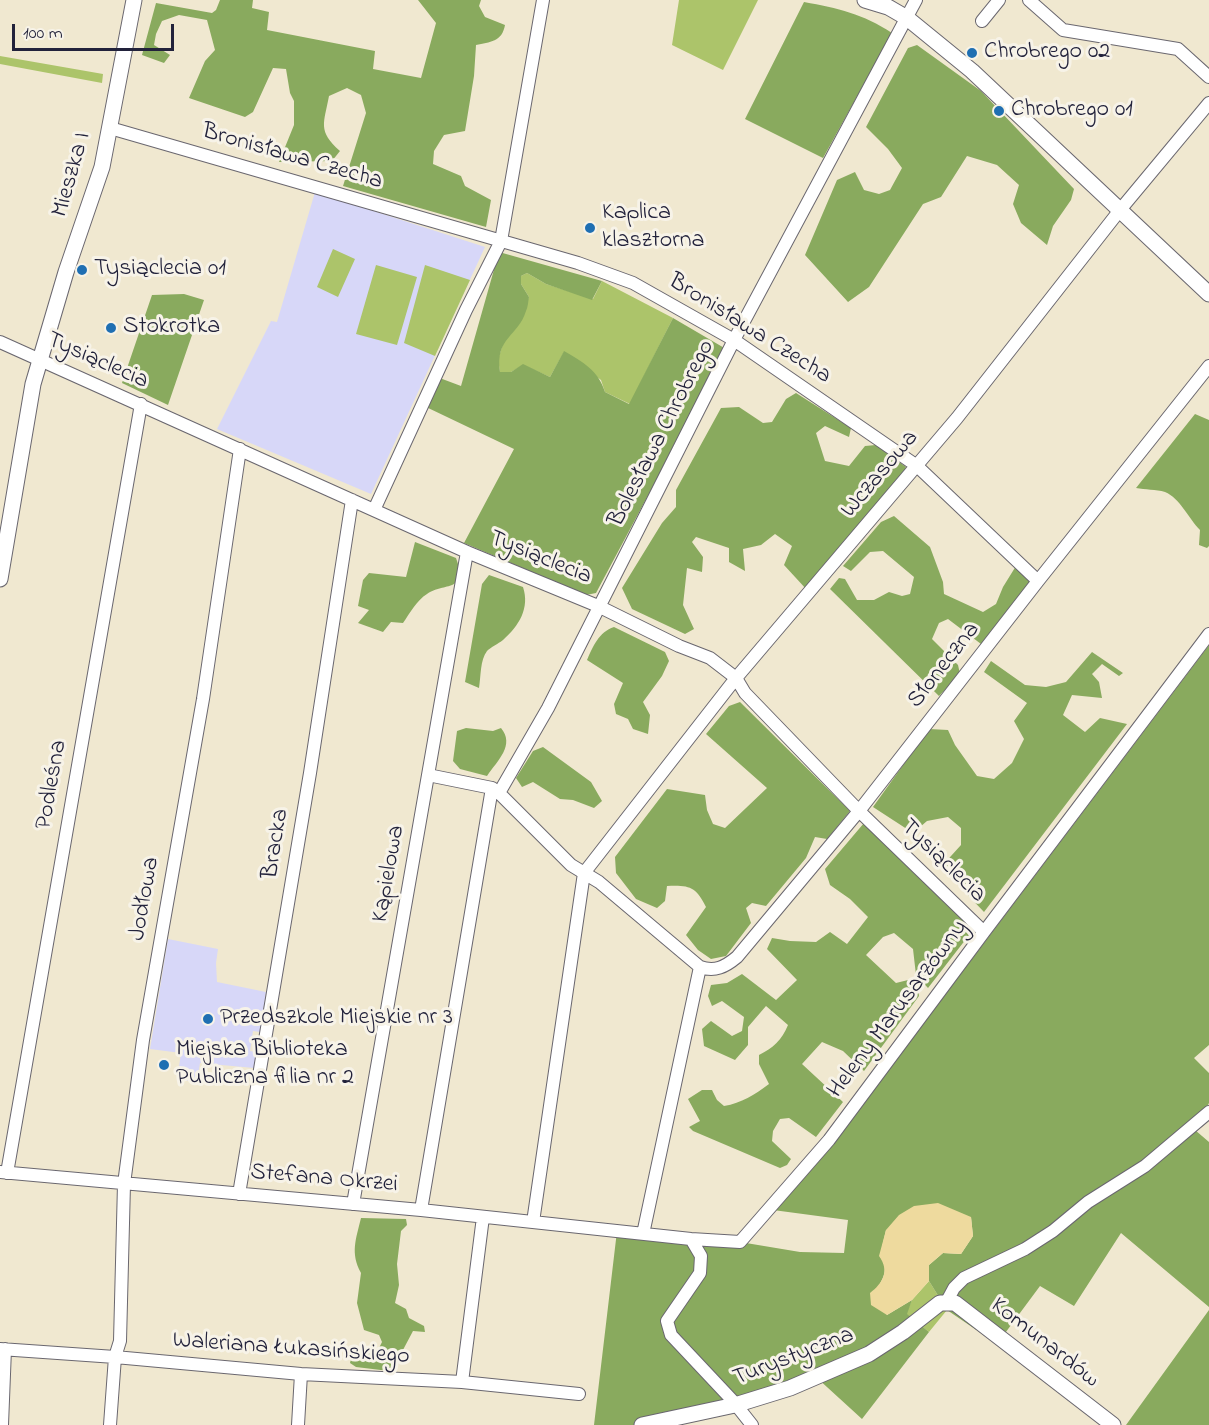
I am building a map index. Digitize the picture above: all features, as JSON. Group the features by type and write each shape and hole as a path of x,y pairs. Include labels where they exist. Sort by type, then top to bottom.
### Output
{"street":[{"name":"Mieszka I","path":"0,579 31,391 39,359 102,168 134,0"},
{"path":"374,510 466,310 501,241 543,0"},
{"path":"865,0 888,7 907,18 972,70 1209,294"},
{"name":"Bolesława Chrobrego","path":"496,791 548,708 735,340 915,0"},
{"path":"982,21 999,0"},
{"path":"1029,0 1063,30 1178,49 1209,77"},
{"name":"Wczasowa","path":"584,873 736,678 917,466 1120,210 1209,103"},
{"name":"Bronisława Czecha","path":"110,128 578,263 633,283 735,340 917,466 1038,581"},
{"name":"Tysiąclecia","path":"0,342 467,552 598,606 679,646 710,658 736,678 745,693 859,811 984,932"},
{"name":"Słoneczna","path":"700,967 718,969 726,967 737,957 859,811 1209,366"},
{"name":"Podleśna","path":"3,1173 141,404"},
{"name":"Jodłowa","path":"110,1425 115,1357 120,1341 124,1184 144,1040 203,699 240,449"},
{"name":"Bracka","path":"239,1194 289,903 352,500"},
{"name":"Kąpielowa","path":"353,1204 467,552"},
{"name":"Heleny Marusarzówny","path":"643,1234 740,1242 829,1140 1209,634"},
{"path":"428,775 496,791 570,865 599,882 700,967 643,1234"},
{"path":"421,1210 496,791"},
{"path":"533,1222 584,873"},
{"path":"947,1302 954,1288 964,1278 1025,1249 1053,1231 1088,1202 1145,1166 1209,1112"},
{"name":"Stefana Okrzei","path":"3,1173 421,1210 643,1234"},
{"path":"462,1382 483,1217"},
{"path":"691,1239 701,1256 700,1273 667,1321 670,1335 752,1425"},
{"name":"Turystyczna","path":"642,1425 735,1405 790,1388 856,1361 888,1343 933,1307 947,1302"},
{"name":"Komunardów","path":"947,1302 955,1303 1113,1425"},
{"path":"2,1425 3,1349"},
{"name":"Waleriana Łukasińskiego","path":"3,1349 301,1374 462,1382 579,1394"},
{"path":"298,1425 301,1374"}],"shaded area":[{"path":"315,192 485,247 371,494 217,429 271,321 277,322"},
{"name":"Przedszkole Miejskie nr 3","path":"168,939 218,949 217,982 266,992 260,1032 253,1031 250,1051 256,1052 254,1068 200,1063 197,1081 177,1080 181,1053 150,1049"}],"green space":[{"path":"220,0 253,0 252,8 269,12 267,30 375,51 373,69 421,78 436,23 418,0 481,0 479,6 485,17 505,25 498,38 476,45 474,76 465,131 444,135 434,151 433,164 461,176 465,186 491,200 486,227 343,186 366,113 361,95 347,88 329,96 325,113 325,132 340,151 332,161 279,162 294,125 294,101 290,93 286,69 273,68 253,112 245,117 189,98 205,61 215,50 207,20 179,15 162,21 154,45 170,55 164,63 142,55 156,3 212,13 216,10"},
{"path":"679,0 758,0 723,70 672,45"},
{"path":"804,2 850,13 871,21 892,33 823,158 745,119"},
{"path":"917,45 981,91 1074,189 1071,200 1053,226 1047,245 1021,223 1013,204 1019,185 997,165 967,156 941,197 923,204 869,287 848,302 805,255 837,180 855,172 864,190 879,194 890,190 902,168 888,149 866,127 908,48"},
{"path":"0,56 103,74 102,83 0,64"},
{"path":"333,249 355,259 338,297 317,287"},
{"path":"499,252 602,281 592,300 546,284 527,273 521,276 521,284 529,297 528,306 518,327 508,338 501,351 500,372 511,372 523,364 550,377 564,351 594,372 605,392 629,404 673,318 726,349 596,593 586,595 464,543 514,449 424,406 437,377 461,386"},
{"path":"376,265 417,277 397,345 356,334"},
{"path":"425,265 470,280 435,356 404,343"},
{"path":"527,273 546,284 593,299 602,281 673,318 630,404 605,392 601,380 564,352 550,377 523,365 511,372 500,372 498,359 504,341 515,329 529,297 521,284 521,276"},
{"path":"184,294 204,300 168,405 122,383 152,295"},
{"path":"796,393 851,428 849,437 825,426 816,433 825,461 849,466 865,446 876,445 906,467 902,475 807,590 784,565 792,546 775,534 761,545 743,549 745,571 729,562 729,548 696,537 692,542 703,557 702,572 687,568 683,605 694,629 685,634 632,609 622,588 662,523 676,507 676,490 721,408 739,407 763,423 772,422 786,399"},
{"path":"1195,414 1209,420 1209,546 1207,548 1199,545 1200,530 1175,499 1158,490 1136,488"},
{"path":"894,516 930,547 943,582 944,594 983,612 996,604 1016,566 1030,582 981,644 948,619 939,623 932,639 958,665 960,674 939,696 830,589 839,578 845,579 857,600 874,600 889,592 902,596 910,594 914,577 883,551 870,552 851,571 843,566 881,522"},
{"path":"415,542 456,558 459,569 457,582 427,594 417,603 403,623 391,622 383,632 358,623 369,610 358,606 363,580 369,573 406,577"},
{"path":"489,575 523,587 525,602 522,616 514,629 485,655 479,688 465,682 482,584"},
{"path":"614,627 665,652 669,661 662,676 643,702 650,715 648,734 633,729 628,719 616,714 614,704 623,683 587,660 600,636"},
{"path":"1209,645 1209,1045 1194,1058 1209,1073 1209,1103 1195,1130 1209,1142 1209,1307 1121,1233 1074,1306 1040,1286 997,1344 947,1310 929,1281 929,1265 943,1253 961,1254 973,1236 971,1217 886,1230 880,1256 885,1271 879,1286 887,1315 912,1300 907,1314 929,1332 862,1419 816,1377 642,1425 594,1425 617,1231 740,1242 800,1252 844,1253 848,1220 773,1210 830,1147"},
{"path":"1092,652 1123,673 1119,676 1102,664 1092,674 1099,682 1102,698 1072,695 1063,715 1085,732 1100,718 1127,724 984,912 941,867 961,845 961,828 948,817 927,821 913,833 873,807 929,729 948,730 955,745 977,776 994,779 1012,763 1024,739 1014,721 1027,703 984,672 991,661 1025,685 1046,687 1066,682"},
{"path":"740,702 850,811 827,839 815,837 806,858 766,906 752,903 746,908 751,923 726,956 711,959 698,950 686,935 706,907 699,895 687,887 667,886 665,901 657,908 636,899 616,873 615,857 667,789 705,795 707,810 713,824 725,828 767,788 706,734 729,706"},
{"path":"466,728 493,731 501,728 505,734 506,746 487,776 460,769 453,761 457,731"},
{"path":"543,747 591,782 602,801 594,808 573,800 560,799 533,782 522,787 516,778 533,751"},
{"path":"864,823 973,930 928,988 916,975 913,949 894,933 883,937 866,955 896,983 908,980 918,987 919,996 864,1071 843,1051 822,1042 802,1064 843,1102 816,1137 789,1118 780,1119 773,1131 772,1141 791,1159 787,1165 780,1168 693,1131 689,1127 700,1121 688,1099 702,1090 712,1090 717,1100 724,1106 748,1098 769,1084 759,1064 759,1055 776,1043 788,1025 766,1006 748,1027 748,1045 735,1060 704,1046 702,1029 711,1021 732,1036 742,1031 744,1017 722,1001 712,1006 708,996 711,985 727,983 742,974 776,1000 797,980 767,949 772,938 816,942 830,932 847,944 868,917 850,899 830,885 825,869"},
{"path":"361,1218 406,1219 407,1225 401,1231 397,1264 399,1285 395,1303 406,1309 409,1318 424,1326 425,1332 413,1331 395,1365 389,1371 356,1367 350,1363 352,1355 378,1350 382,1342 379,1335 364,1330 357,1303 361,1273 356,1259 355,1246"},
{"path":"929,1281 947,1310 929,1332 906,1314 912,1300"},
{"path":"1209,1310 1209,1425 1126,1425"}],"sand":[{"path":"938,1203 971,1217 973,1236 961,1254 943,1253 929,1265 929,1281 912,1300 887,1315 871,1305 870,1293 884,1276 884,1267 879,1256 886,1230 899,1215 914,1206"}],"place":[{"name":"Chrobrego 02","path":"972,53"},
{"name":"Chrobrego 01","path":"999,111"},
{"name":"Kaplica klasztorna","path":"590,228"},
{"name":"Tysiąclecia 01","path":"82,270"},
{"name":"Stokrotka","path":"111,328"},
{"name":"Przedszkole Miejskie nr 3","path":"208,1019"},
{"name":"Miejska Biblioteka Publiczna filia nr 2","path":"164,1065"}]}
